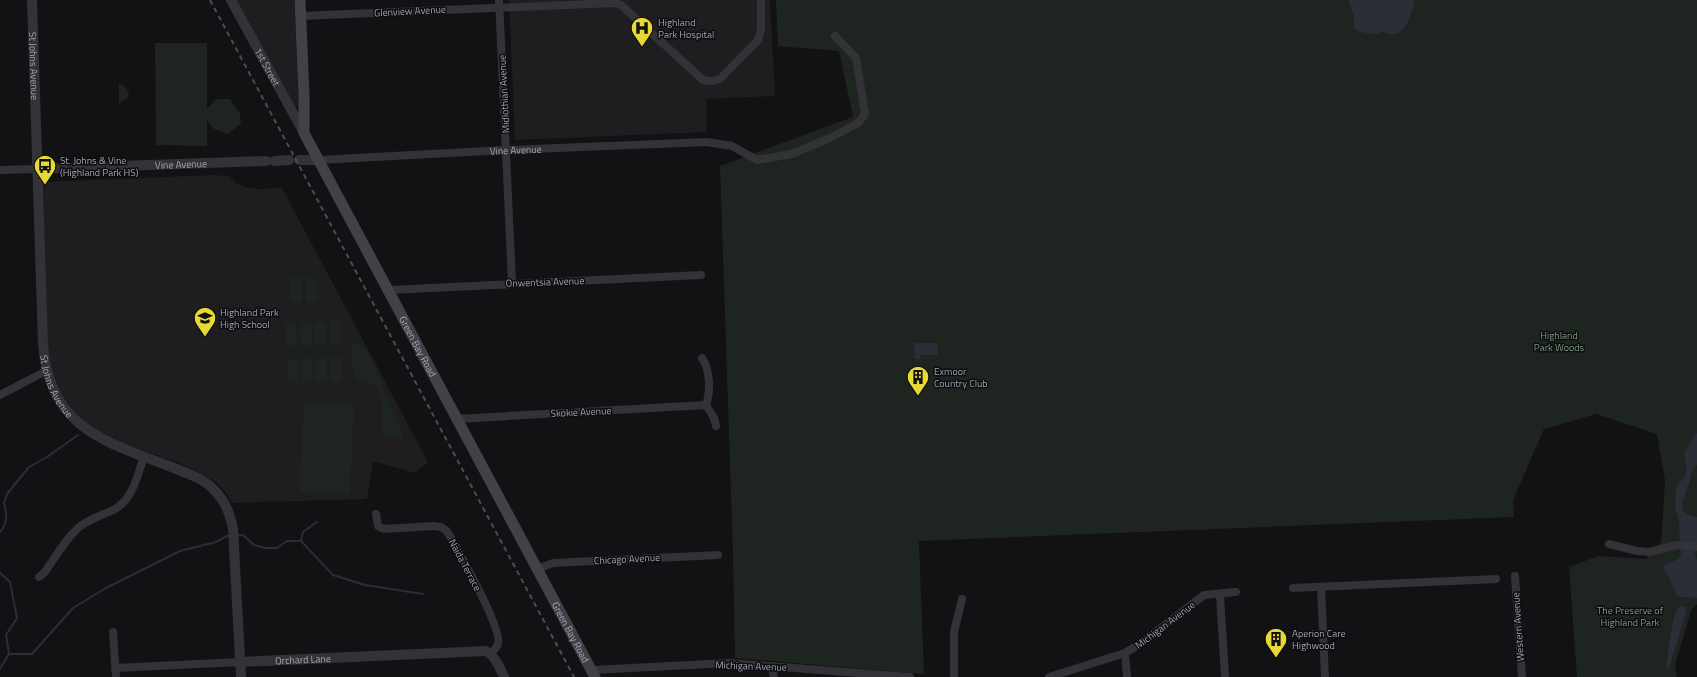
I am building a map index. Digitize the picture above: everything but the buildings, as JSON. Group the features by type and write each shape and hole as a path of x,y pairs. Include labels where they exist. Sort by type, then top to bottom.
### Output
{"main road":[{"name":"Green Bay Road","path":"300,0 304,133 593,674"}],"street":[{"name":"St Johns Avenue","path":"32,0 43,344 46,371 55,393 73,419 89,432 100,439 189,473 210,485 223,500 231,518 233,529 241,677"},
{"name":"1st Street","path":"231,0 304,133"},
{"name":"Glenview Avenue","path":"300,16 499,4 615,3 621,5 703,80 712,82 720,79 758,40 761,30 761,0"},
{"name":"Midlothian Avenue","path":"499,4 512,283"},
{"name":"Vine Avenue","path":"300,160 707,142 732,146 757,160 792,154 858,123 865,114 856,58 835,36"},
{"name":"Vine Avenue","path":"0,170 289,160"},
{"name":"Onwentsia Avenue","path":"389,290 701,275"},
{"path":"702,358 707,366 709,392 706,405 714,418 716,426"},
{"path":"0,395 46,371"},
{"name":"Skokie Avenue","path":"456,419 706,405"},
{"path":"39,577 44,573 68,539 78,528 87,521 115,509 124,503 130,494 144,456"},
{"name":"Naida Terrace","path":"376,514 378,526 384,529 433,526 441,527 447,531 480,593 496,629 498,644 491,654"},
{"path":"1609,544 1637,551 1648,552 1678,545 1697,547"},
{"name":"Chicago Avenue","path":"537,569 553,563 718,555"},
{"name":"Western Avenue","path":"1515,576 1522,677"},
{"path":"1294,588 1496,580"},
{"path":"1321,588 1325,677"},
{"name":"Michigan Avenue","path":"1049,677 1125,653 1143,642 1204,595 1236,592"},
{"path":"1220,594 1224,677"},
{"path":"954,677 954,632 962,599"},
{"path":"113,632 115,673"},
{"name":"Orchard Lane","path":"115,673 240,662 486,651 491,654"},
{"path":"1125,653 1127,677"},
{"path":"491,654 504,677"},
{"name":"Michigan Avenue","path":"593,674 729,663 876,676 910,677"},
{"path":"771,666 774,677"}],"shaded area":[{"path":"236,0 294,0 299,106 295,107"},
{"name":"Highland Park Hospital","path":"509,0 770,0 775,96 706,99 707,132 515,140"},
{"path":"1348,0 1414,0 1411,15 1406,25 1399,33 1392,34 1380,32 1377,34 1370,34 1354,29 1354,16"},
{"name":"Highland Park High School","path":"213,175 229,176 236,183 245,187 259,189 282,188 428,462 415,473 373,461 367,499 232,503 226,493 215,481 204,475 182,464 106,436 88,425 72,410 62,396 54,380 47,348 43,182"},
{"path":"914,343 937,343 938,355 920,355 920,359 915,359"},
{"path":"1697,433 1697,464 1692,471 1682,503 1683,511 1687,515 1697,517 1697,545 1695,553 1697,561 1697,598 1680,597 1676,594 1668,575 1663,571 1664,566 1681,556 1679,522 1675,506 1676,487 1686,475 1687,468 1684,453"},
{"path":"1682,606 1686,607 1686,612 1669,669 1667,667 1667,662 1675,614 1678,608"}],"green space":[{"name":"Exmoor Country Club","path":"776,0 1697,0 1697,604 1691,611 1675,665 1677,677 1577,677 1569,567 1598,556 1646,559 1661,542 1662,532 1665,481 1657,434 1596,414 1544,429 1513,500 1514,517 919,541 924,674 735,658 720,166 853,117 839,51 778,46"},
{"path":"155,43 207,43 207,109 216,99 230,99 240,113 241,124 227,134 214,129 207,121 207,146 156,145"},
{"path":"119,83 126,88 129,93 127,99 119,103"},
{"path":"291,278 301,278 302,302 291,302"},
{"path":"305,278 316,278 317,301 306,302"},
{"path":"329,321 340,321 341,344 330,345"},
{"path":"300,322 311,322 312,346 301,346"},
{"path":"315,322 325,322 326,345 315,345"},
{"path":"285,323 296,323 297,346 286,347"},
{"path":"357,342 363,346 372,361 402,431 403,435 401,438 385,438 381,427 382,402 378,390 373,385 359,381 354,377 352,367 352,351 353,343"},
{"path":"341,357 342,381 331,381 330,358"},
{"path":"312,358 313,382 302,382 301,359"},
{"path":"316,358 327,358 327,381 316,382"},
{"path":"287,359 298,359 298,382 288,383"},
{"path":"304,402 354,404 350,494 299,492"}],"waterway":[{"path":"0,532 6,522 4,503 7,494 29,467 47,457 78,435"},
{"path":"301,541 303,532 317,522"},
{"path":"237,536 243,535 254,545 265,548 277,548 287,541 301,541 333,575 365,585 423,594"},
{"path":"9,654 32,654 73,608 106,588 180,551 216,542 227,536 231,536"},
{"path":"0,573 10,582 17,618 6,635 9,654 0,669"}],"railway":[{"path":"210,0 574,677"}],"place":[{"name":"Highland Park Hospital","path":"642,48"},
{"name":"St. Johns & Vine (Highland Park HS)","path":"45,186"},
{"name":"Highland Park High School","path":"205,338"},
{"name":"Exmoor Country Club","path":"918,396"},
{"name":"Aperion Care Highwood","path":"1276,658"}],"park label":[{"name":"Highland Park Woods","path":"1559,340"},
{"name":"The Preserve of Highland Park","path":"1630,616"}]}
